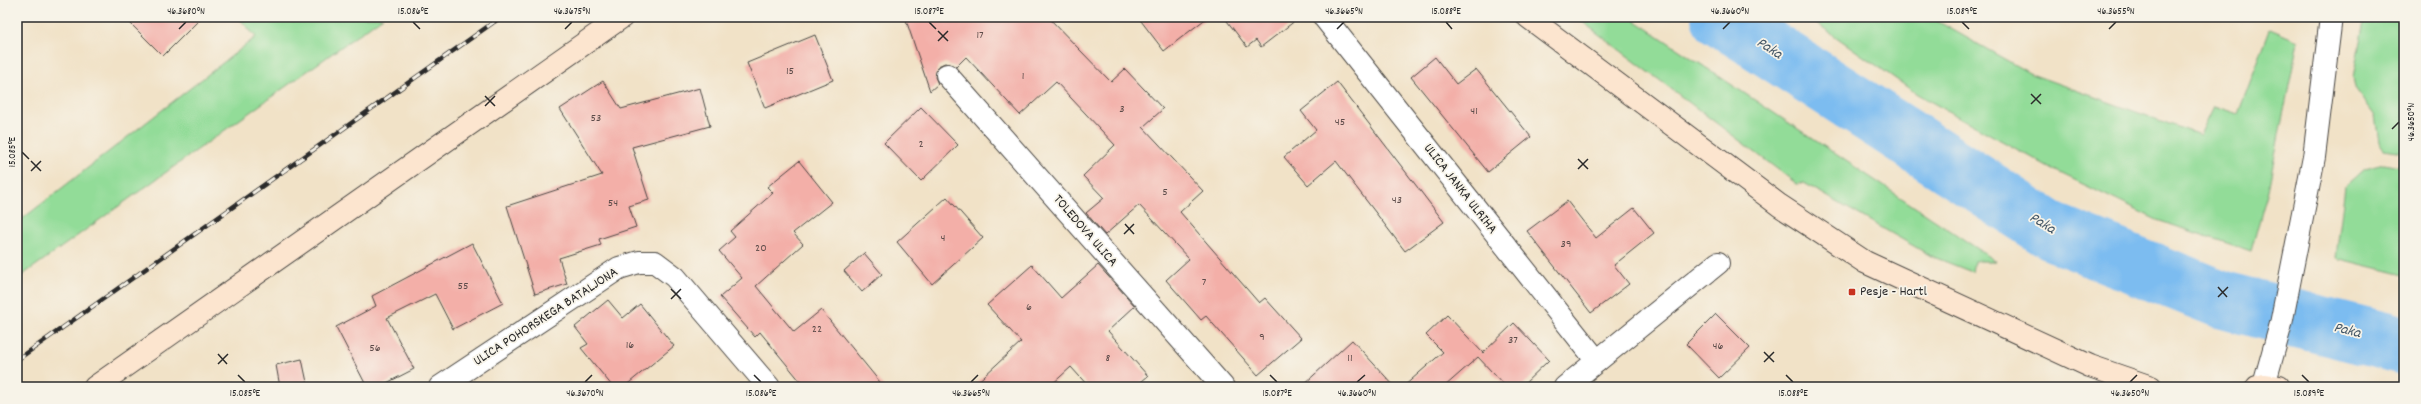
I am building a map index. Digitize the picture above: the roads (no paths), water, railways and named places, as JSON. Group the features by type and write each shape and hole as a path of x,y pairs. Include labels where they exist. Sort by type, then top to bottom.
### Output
{"main road":[{"path":"95,387 622,17"},
{"path":"1528,17 1779,205 1865,262 2090,366 2151,387"}],"street":[{"name":"ULICA JANKA ULRIHA","path":"1324,17 1597,361"},
{"path":"2267,386 2296,254 2314,157 2331,17"},
{"name":"TOLEDOVA ULICA","path":"947,75 1223,387"},
{"name":"ULICA POHORSKEGA BATALJONA","path":"440,387 619,268 638,262 655,262 675,277 769,387"},
{"path":"1565,387 1718,263"}],"waterway":[{"name":"Paka","path":"1720,17 2053,232 2223,300 2404,346"}],"railway":[{"path":"17,360 501,17"}],"place":[{"name":"Pesje - Hartl","path":"1852,292"}]}
